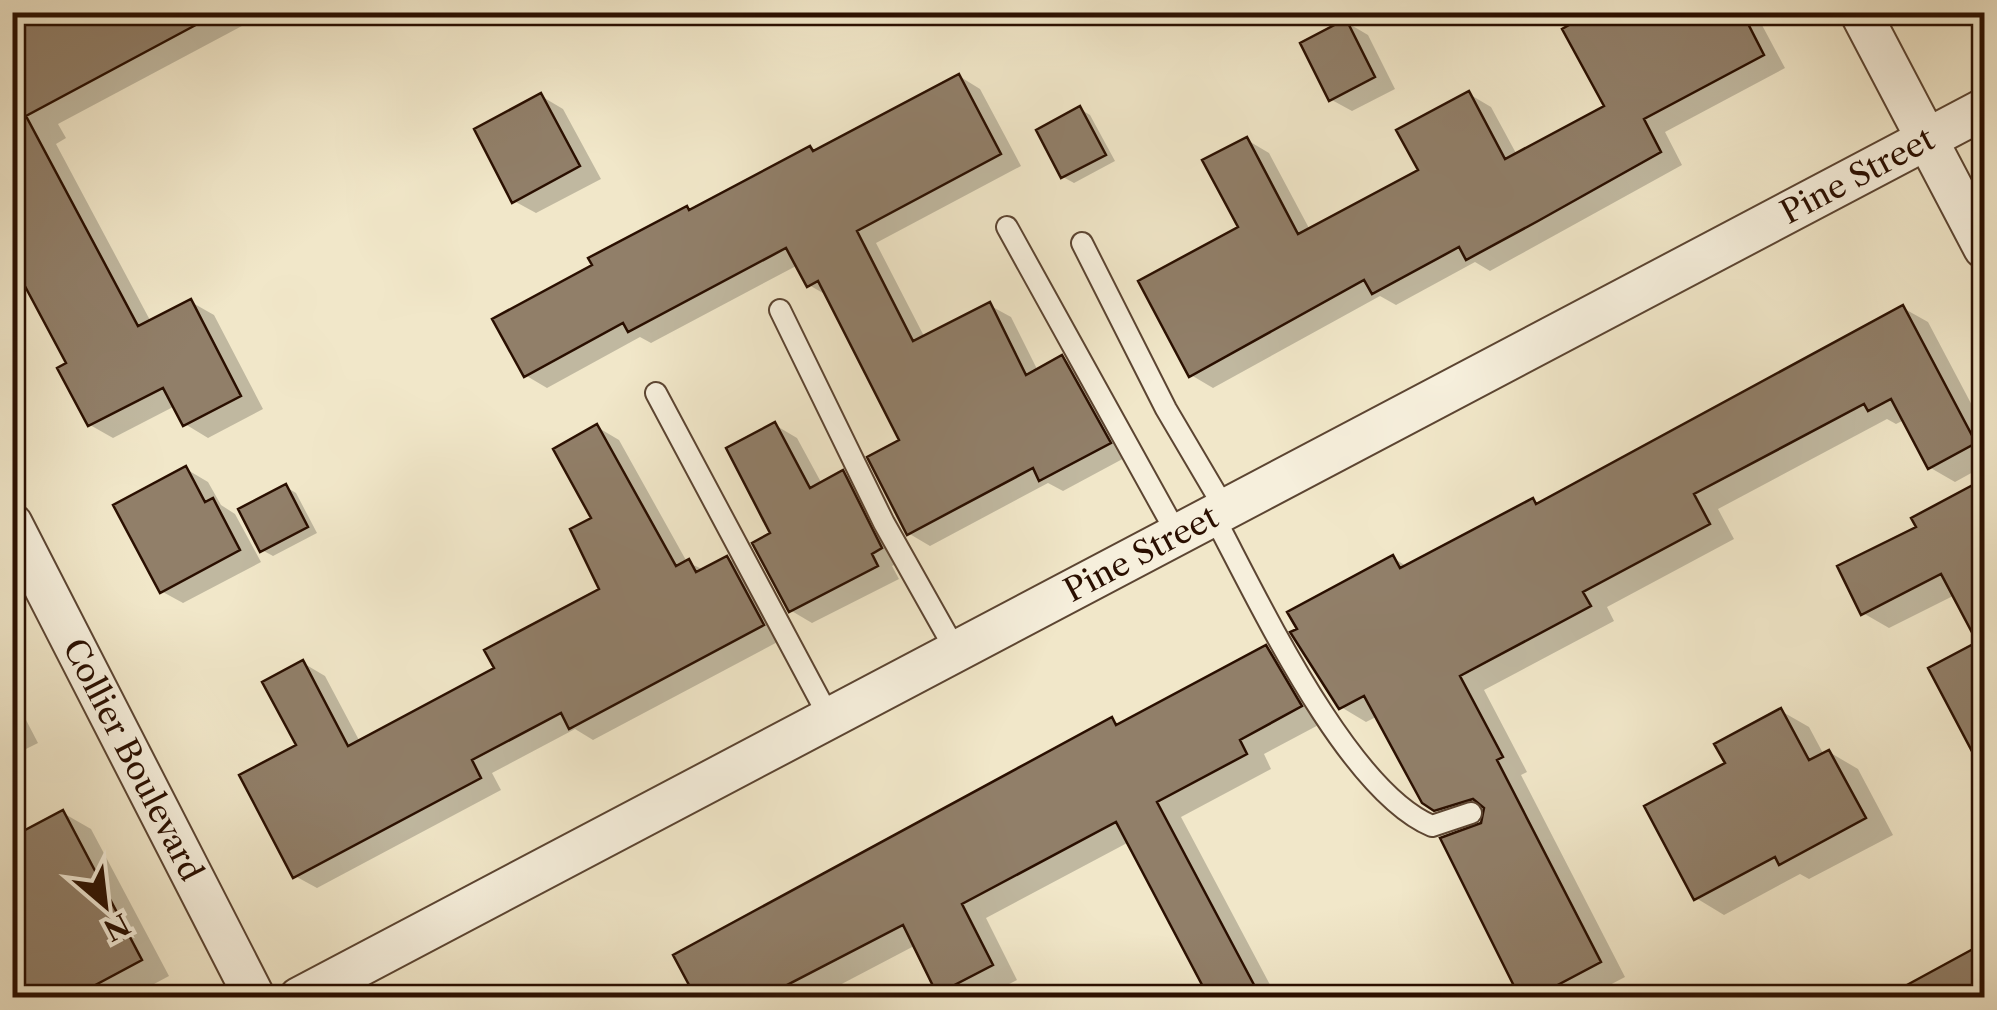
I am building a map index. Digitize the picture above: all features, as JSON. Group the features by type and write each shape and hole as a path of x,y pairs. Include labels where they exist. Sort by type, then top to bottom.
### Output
{"street":[{"path":"1860,12 1984,248"},
{"name":"Pine Street","path":"299,998 1984,108"},
{"name":"Collier Boulevard","path":"12,524 255,998"}],"lane":[{"path":"1007,226 1177,534"},
{"path":"1082,243 1311,697 1358,758 1412,817 1432,826 1470,813"},
{"path":"780,310 884,523 956,651"},
{"path":"656,393 829,717"}],"building":[{"path":"12,12 220,12 26,116 138,326 191,299 241,396 183,426 163,388 88,426 57,368 66,363 12,262"},
{"path":"1592,12 1742,12 1764,55 1644,119 1661,152 1538,221 1466,260 1459,247 1372,294 1364,280 1189,377 1138,281 1238,227 1202,160 1247,137 1298,234 1418,170 1396,130 1469,91 1505,159 1604,106 1562,29"},
{"path":"1346,19 1375,77 1329,101 1300,43"},
{"path":"959,74 1001,154 857,231 913,341 990,302 1026,375 1062,355 1111,443 1039,481 1033,468 907,535 867,457 899,440 818,281 807,287 786,248 628,332 623,323 524,377 492,319 592,265 588,258 687,206 689,210 810,146 813,151"},
{"path":"541,93 580,166 512,203 474,129"},
{"path":"1080,106 1106,155 1061,178 1036,130"},
{"path":"1903,305 1976,443 1928,469 1891,399 1868,411 1864,404 1694,494 1710,524 1583,592 1591,606 1460,676 1503,757 1497,760 1601,962 1533,998 1520,998 1440,838 1481,823 1484,808 1473,799 1434,811 1422,803 1364,696 1339,709 1290,632 1297,629 1287,612 1393,555 1400,568 1533,498 1536,504"},
{"path":"775,422 810,488 843,470 882,548 872,554 878,566 789,612 752,543 770,533 726,448"},
{"path":"597,424 676,566 689,559 696,572 727,556 764,625 569,729 561,713 472,760 481,778 293,878 239,775 296,745 262,682 303,660 348,746 494,668 484,650 599,589 570,529 591,518 553,449"},
{"path":"186,466 205,502 213,498 240,550 160,593 113,505"},
{"path":"1984,479 1984,774 1928,668 1977,642 1941,574 1861,615 1837,566 1916,527 1911,518"},
{"path":"286,484 308,527 260,552 238,509"},
{"path":"1266,645 1302,706 1240,740 1247,754 1157,802 1261,998 1209,998 1116,822 962,904 993,965 937,994 903,925 762,998 696,998 673,955 1112,717 1116,725"},
{"path":"1781,708 1809,760 1829,750 1866,818 1779,865 1775,857 1694,900 1644,806 1725,763 1714,744"},
{"path":"63,810 142,960 71,998 24,998 12,976 12,837"},
{"path":"1984,943 1984,998 1883,998"}]}
